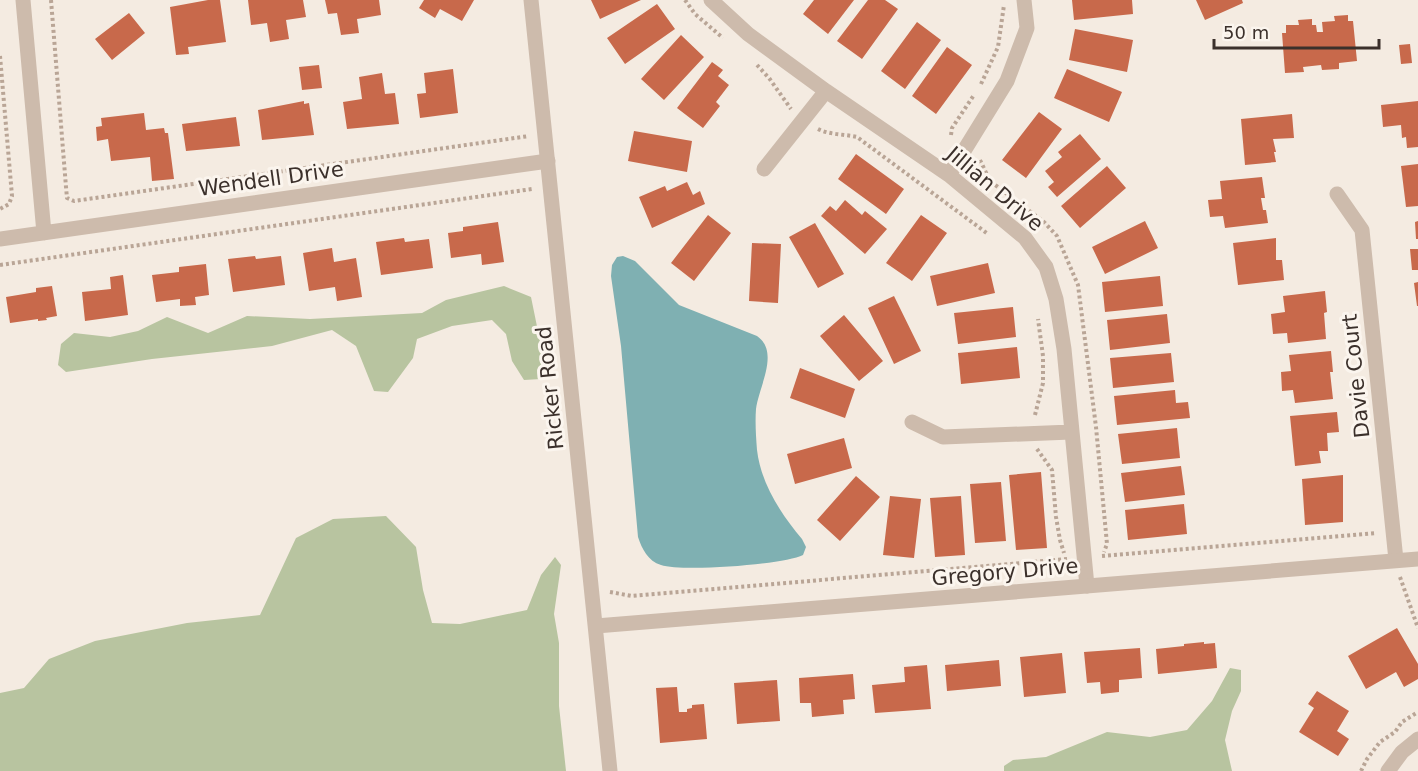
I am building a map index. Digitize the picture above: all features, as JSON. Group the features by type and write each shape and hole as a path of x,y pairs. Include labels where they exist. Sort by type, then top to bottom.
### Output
{"street":[{"path":"23,0 44,233"},
{"name":"Ricker Road","path":"531,0 610,771"},
{"name":"Jillian Drive","path":"711,0 748,34 826,91 949,175 1025,238 1046,267 1056,299 1064,349 1087,586"},
{"path":"949,175 1007,81 1027,28 1024,0"},
{"path":"764,169 826,91"},
{"name":"Wendell Drive","path":"0,239 548,161"},
{"name":"Davie Court","path":"1337,194 1362,230 1398,567"},
{"path":"912,422 943,437 1071,432"},
{"name":"Gregory Drive","path":"596,626 1087,586 1398,567 1418,559"},
{"path":"1388,771 1402,752 1418,739"}],"path":[{"path":"51,0 67,198 74,201 530,135"},
{"path":"685,0 695,14 727,41"},
{"path":"0,56 12,196 9,204 0,209"},
{"path":"753,62 777,88 786,104 804,120 828,134 857,137 996,240"},
{"path":"0,265 536,189"},
{"path":"1038,315 1043,371 1041,395 1035,414 1037,450 1052,470 1060,540 1066,559"},
{"path":"609,585 610,592 632,596 1394,531"},
{"path":"1398,567 1418,628"}],"green space":[{"path":"504,286 531,297 541,346 541,379 524,380 512,361 506,334 492,320 452,326 417,339 413,358 388,392 374,391 356,346 332,330 272,346 152,359 66,372 58,365 61,344 74,333 110,337 138,331 167,317 208,333 247,316 310,319 422,313 446,300"},
{"path":"386,516 416,547 423,590 432,623 460,624 527,610 541,575 555,557 561,565 554,614 559,643 559,706 566,771 0,771 0,693 24,688 49,659 95,641 187,623 260,615 296,538 333,519"},
{"path":"1230,668 1241,670 1241,691 1232,711 1225,740 1232,771 1004,771 1004,766 1013,760 1046,757 1107,732 1150,737 1187,730 1212,701"}],"water":[{"path":"623,256 635,261 679,305 757,336 764,343 768,360 756,409 759,463 773,498 806,547 803,555 775,562 689,568 661,565 652,561 644,550 638,537 621,346 611,276 612,265 617,257"}],"building":[{"path":"220,0 226,42 188,47 189,54 176,55 170,7"},
{"path":"248,0 303,0 306,17 286,20 289,39 270,42 267,23 251,25"},
{"path":"325,0 379,0 381,15 357,19 359,33 341,35 337,13 328,14"},
{"path":"424,0 474,0 462,21 440,9 435,18 419,8"},
{"path":"591,0 641,0 600,19"},
{"path":"814,0 854,0 828,34 803,14"},
{"path":"868,0 885,0 898,9 862,59 837,41"},
{"path":"1072,0 1132,0 1133,14 1074,20"},
{"path":"1196,0 1242,0 1243,3 1205,20"},
{"path":"657,4 675,29 625,64 607,38"},
{"path":"129,13 145,33 112,60 95,39"},
{"path":"1348,15 1348,21 1353,21 1357,61 1339,63 1339,69 1322,70 1321,65 1303,67 1304,72 1285,73 1282,33 1286,33 1286,25 1299,25 1298,20 1312,19 1312,25 1316,25 1317,32 1323,32 1322,22 1335,21 1334,16"},
{"path":"917,22 941,40 905,89 881,71"},
{"path":"1075,29 1133,40 1127,72 1069,60"},
{"path":"681,35 704,57 664,100 641,79"},
{"path":"1410,44 1412,63 1401,64 1399,45"},
{"path":"947,47 972,65 936,114 912,96"},
{"path":"712,62 723,70 718,76 729,85 716,102 720,106 703,128 677,108"},
{"path":"319,65 322,88 302,90 299,67"},
{"path":"453,69 458,113 420,118 417,94 426,93 424,73"},
{"path":"1067,69 1122,92 1109,122 1054,98"},
{"path":"382,73 385,94 395,93 399,124 347,129 343,102 362,99 359,77"},
{"path":"304,101 304,104 309,103 314,135 262,140 258,110"},
{"path":"1418,101 1418,147 1407,148 1406,137 1402,138 1401,125 1383,127 1381,105"},
{"path":"1039,112 1062,129 1026,178 1002,160"},
{"path":"144,113 146,130 164,128 165,133 168,133 174,179 152,181 150,157 111,161 108,139 97,141 96,127 102,126 101,118"},
{"path":"1292,114 1294,138 1273,139 1276,162 1245,165 1241,119"},
{"path":"236,117 240,146 186,151 182,124"},
{"path":"634,131 692,141 687,172 628,161"},
{"path":"1080,134 1101,159 1057,197 1048,187 1054,182 1045,171 1062,157 1058,152"},
{"path":"856,154 904,189 886,214 838,179"},
{"path":"1418,164 1418,206 1406,207 1401,166"},
{"path":"1107,166 1126,188 1080,228 1061,206"},
{"path":"1262,177 1265,198 1261,198 1268,223 1225,228 1223,216 1210,217 1208,200 1222,199 1220,181"},
{"path":"687,182 693,195 700,191 705,204 652,228 639,197 665,186 667,191"},
{"path":"845,200 862,215 865,211 887,229 865,254 821,216 830,206 836,211"},
{"path":"708,215 731,233 694,281 671,263"},
{"path":"921,215 947,233 912,281 886,263"},
{"path":"1145,221 1158,248 1105,274 1092,247"},
{"path":"1418,221 1418,239 1416,239 1415,222"},
{"path":"498,222 504,262 482,265 481,254 451,258 448,233 463,231 463,227"},
{"path":"815,223 844,274 818,288 789,237"},
{"path":"404,238 405,242 429,239 433,268 381,275 376,242"},
{"path":"1276,238 1276,260 1282,260 1284,280 1238,285 1233,243"},
{"path":"752,243 781,244 778,303 749,301"},
{"path":"332,248 334,262 356,258 362,297 337,301 335,287 309,291 303,253"},
{"path":"1410,249 1418,249 1418,270 1412,270"},
{"path":"255,256 256,259 281,256 285,285 233,292 228,259"},
{"path":"988,263 995,293 937,306 930,276"},
{"path":"206,264 209,295 195,297 196,305 180,306 180,299 156,302 152,275 179,272 179,267"},
{"path":"123,275 128,315 85,321 82,292 111,289 110,277"},
{"path":"1160,276 1163,306 1105,312 1102,282"},
{"path":"1418,282 1418,306 1417,306 1414,283"},
{"path":"52,286 57,316 46,318 47,320 10,323 6,297 36,292 36,288"},
{"path":"1325,291 1326,339 1288,343 1287,333 1273,334 1271,314 1285,312 1283,296"},
{"path":"894,296 921,351 894,364 868,308"},
{"path":"1013,307 1016,337 958,344 954,313"},
{"path":"1167,314 1170,343 1110,350 1107,320"},
{"path":"844,315 883,361 859,381 820,336"},
{"path":"1017,347 1020,378 961,384 958,353"},
{"path":"1331,351 1333,372 1330,372 1333,399 1295,403 1293,390 1282,391 1281,372 1291,371 1289,355"},
{"path":"1171,353 1174,382 1113,388 1110,358"},
{"path":"800,368 855,389 845,418 790,398"},
{"path":"1175,390 1176,403 1188,402 1190,418 1117,425 1114,396"},
{"path":"1337,412 1339,432 1327,433 1328,451 1319,451 1321,463 1295,466 1290,416"},
{"path":"1177,428 1180,458 1122,464 1118,434"},
{"path":"844,438 852,468 795,484 787,454"},
{"path":"1181,466 1185,495 1125,502 1121,473"},
{"path":"1041,472 1047,548 1016,550 1009,475"},
{"path":"1343,475 1343,522 1305,525 1302,479"},
{"path":"856,476 880,497 840,541 817,520"},
{"path":"1001,482 1006,541 975,543 970,484"},
{"path":"890,496 921,499 914,558 883,555"},
{"path":"961,496 965,555 935,557 930,498"},
{"path":"1184,504 1187,534 1128,540 1125,510"},
{"path":"1397,628 1418,664 1418,679 1404,687 1396,672 1366,689 1348,656"},
{"path":"1204,642 1204,644 1215,643 1217,668 1158,674 1156,649"},
{"path":"1140,648 1142,678 1119,680 1119,692 1101,694 1100,682 1087,683 1084,652"},
{"path":"1062,653 1066,693 1024,697 1020,657"},
{"path":"999,660 1001,686 947,691 945,665"},
{"path":"927,665 931,709 875,713 872,685 905,682 904,667"},
{"path":"853,674 855,699 843,700 844,714 812,717 811,703 800,703 799,678"},
{"path":"777,680 780,721 737,724 734,683"},
{"path":"677,687 679,712 687,712 692,705 704,704 707,739 660,743 656,688"},
{"path":"1317,691 1349,711 1337,731 1349,739 1338,756 1299,732 1314,708 1308,704"}]}
